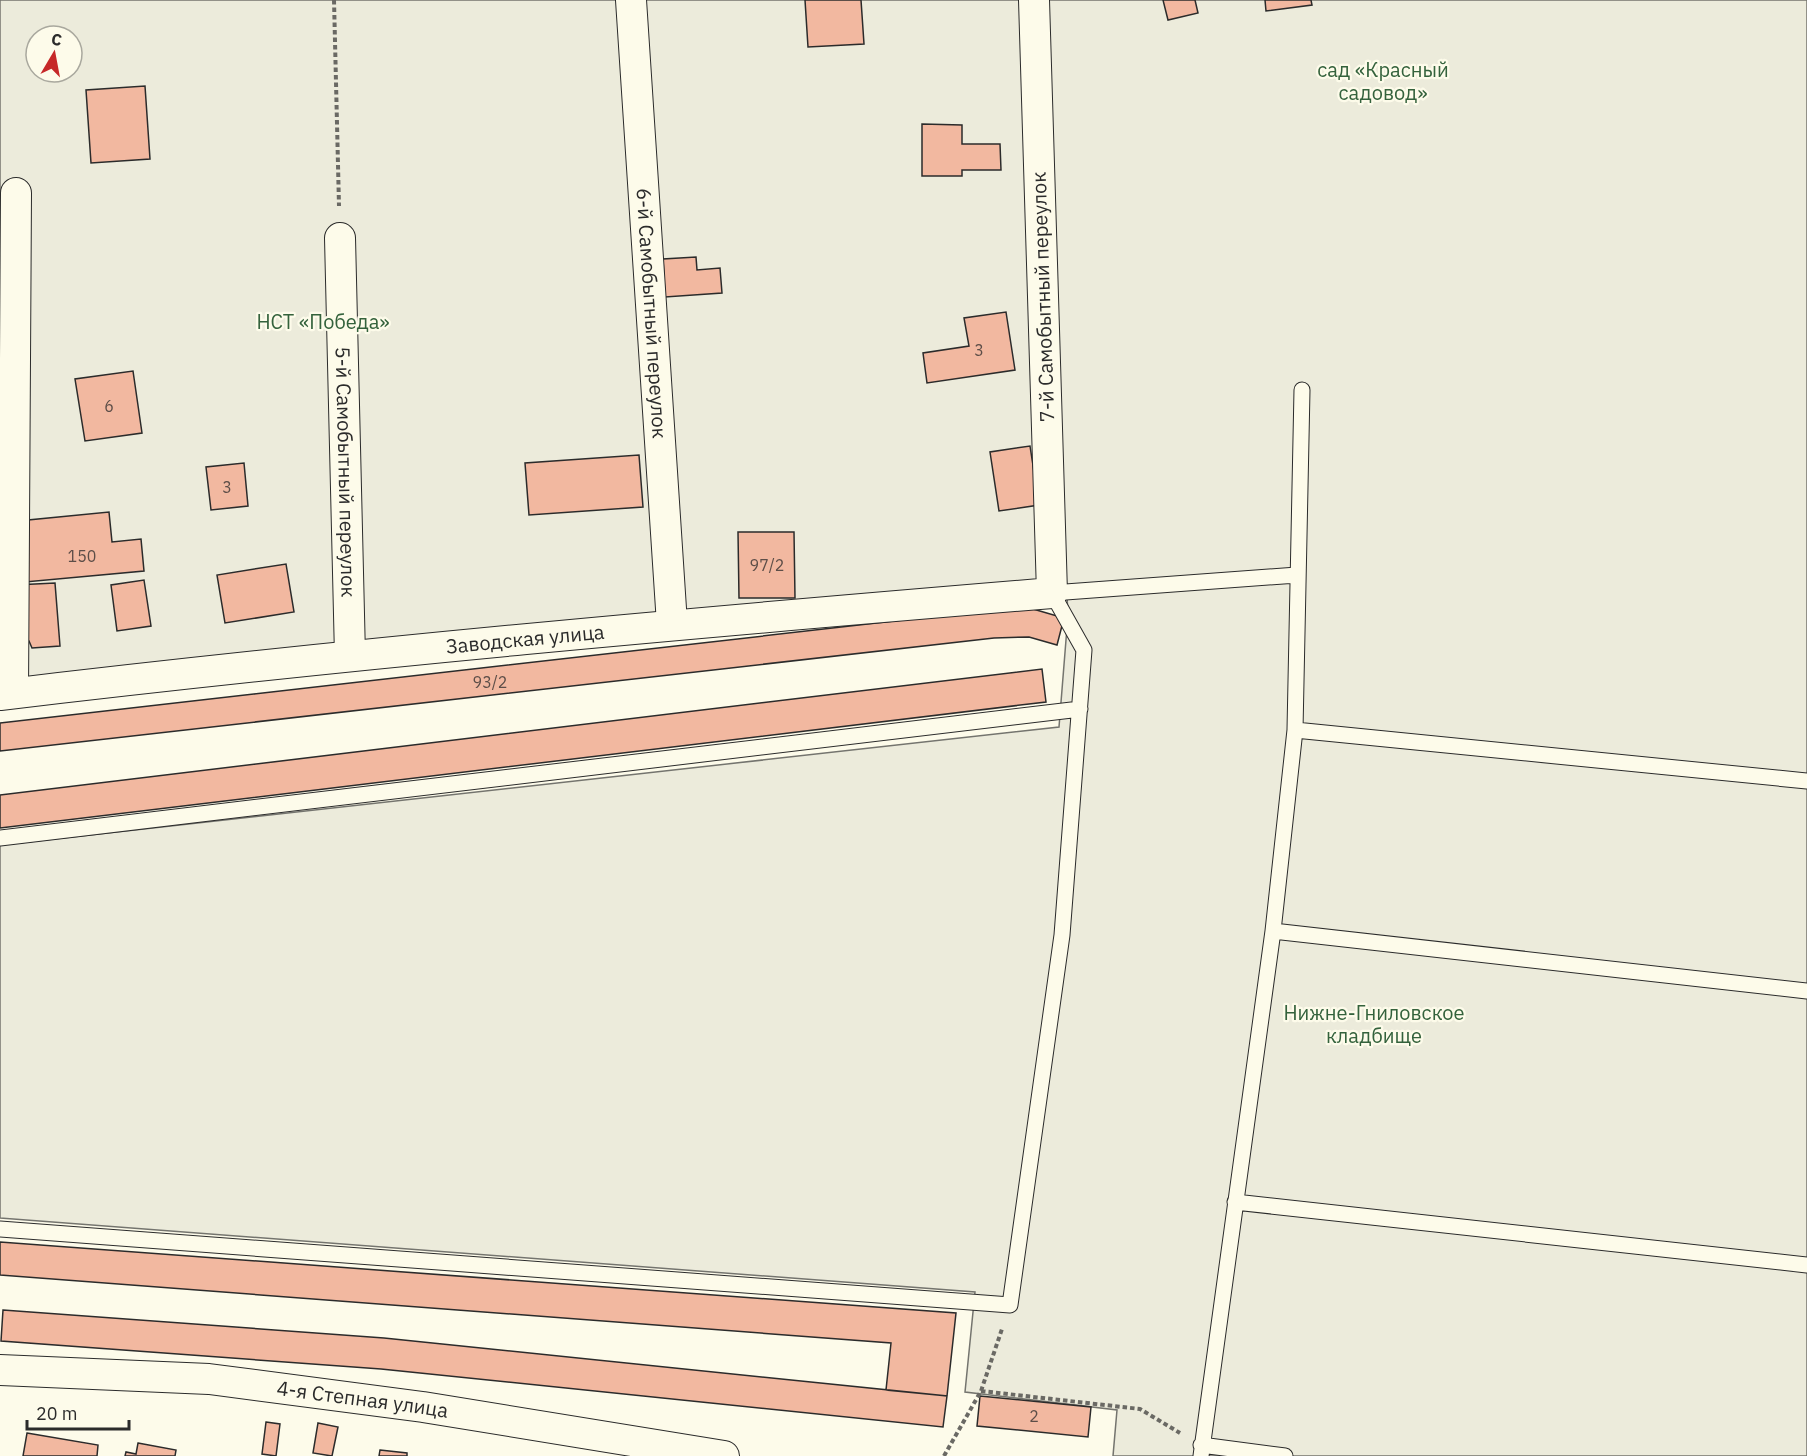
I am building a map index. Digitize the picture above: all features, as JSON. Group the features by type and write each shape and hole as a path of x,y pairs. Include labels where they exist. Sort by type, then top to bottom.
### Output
{"street":[{"name":"6-й Самобытный переулок","path":"631,0 672,624"},
{"name":"7-й Самобытный переулок","path":"1034,0 1052,593"},
{"path":"6,694 16,193"},
{"name":"5-й Самобытный переулок","path":"340,238 350,656"},
{"name":"Заводская улица","path":"6,694 350,656 672,624 1052,593"},
{"name":"4-я Степная улица","path":"0,1370 209,1379 423,1407 724,1456"}],"lane":[{"path":"1285,1456 1201,1451 1274,931 1295,730 1302,390"},
{"path":"0,1229 1010,1305 1062,935 1084,650 1052,593 1297,575"},
{"path":"0,838 1080,710"},
{"path":"1295,730 1807,780"},
{"path":"1274,931 1807,991"},
{"path":"1236,1202 1807,1265"}],"path":[{"path":"334,0 340,238"},
{"path":"944,1456 981,1391 1010,1305"},
{"path":"981,1391 1140,1409 1201,1451"}],"green space":[{"name":"НСТ «Победа»","path":"0,0 1028,0 1045,579 0,688"},
{"name":"Нижне-Гниловское кладбище","path":"1041,0 1807,0 1807,1456 1113,1456 1117,1410 965,1392 975,1292 0,1218 0,845 1059,727 1068,615 1046,185"}],"building":[{"path":"805,0 861,0 864,44 808,47"},
{"path":"1163,0 1195,0 1198,13 1168,20"},
{"path":"1265,0 1311,0 1312,5 1266,11"},
{"path":"145,86 150,159 91,163 86,90"},
{"path":"922,124 962,125 962,144 1000,144 1001,170 962,170 962,176 922,176"},
{"path":"696,257 697,270 720,268 722,293 665,297 663,259"},
{"path":"1006,312 1015,370 927,383 923,353 969,346 964,318"},
{"path":"133,371 142,433 85,441 75,379"},
{"path":"1030,446 1039,505 999,511 990,452"},
{"path":"639,455 643,507 529,515 525,463"},
{"path":"244,463 248,506 211,510 206,467"},
{"path":"109,512 112,542 141,539 144,571 25,582 18,521"},
{"path":"738,532 794,532 795,598 739,598"},
{"path":"286,564 294,612 225,623 217,575"},
{"path":"144,580 151,626 117,631 111,585"},
{"path":"55,583 60,646 32,648 29,641 19,642 15,585"},
{"path":"1033,609 1064,618 1057,645 1029,637 994,638 0,751 0,723 991,610"},
{"path":"1042,669 1046,702 0,828 0,795"},
{"path":"0,1242 956,1313 947,1396 886,1390 891,1343 0,1275"},
{"path":"3,1310 384,1338 947,1396 943,1427 381,1369 1,1341"},
{"path":"980,1396 1091,1407 1088,1437 977,1426"},
{"path":"266,1422 280,1424 276,1456 262,1454"},
{"path":"318,1423 338,1427 332,1456 313,1453"},
{"path":"27,1433 98,1445 97,1456 23,1456"},
{"path":"138,1443 176,1450 175,1456 125,1456 126,1452 136,1454"},
{"path":"380,1450 407,1453 407,1456 379,1456"}],"park label":[{"name":"сад «Красный садовод»","path":"1383,82"}]}
